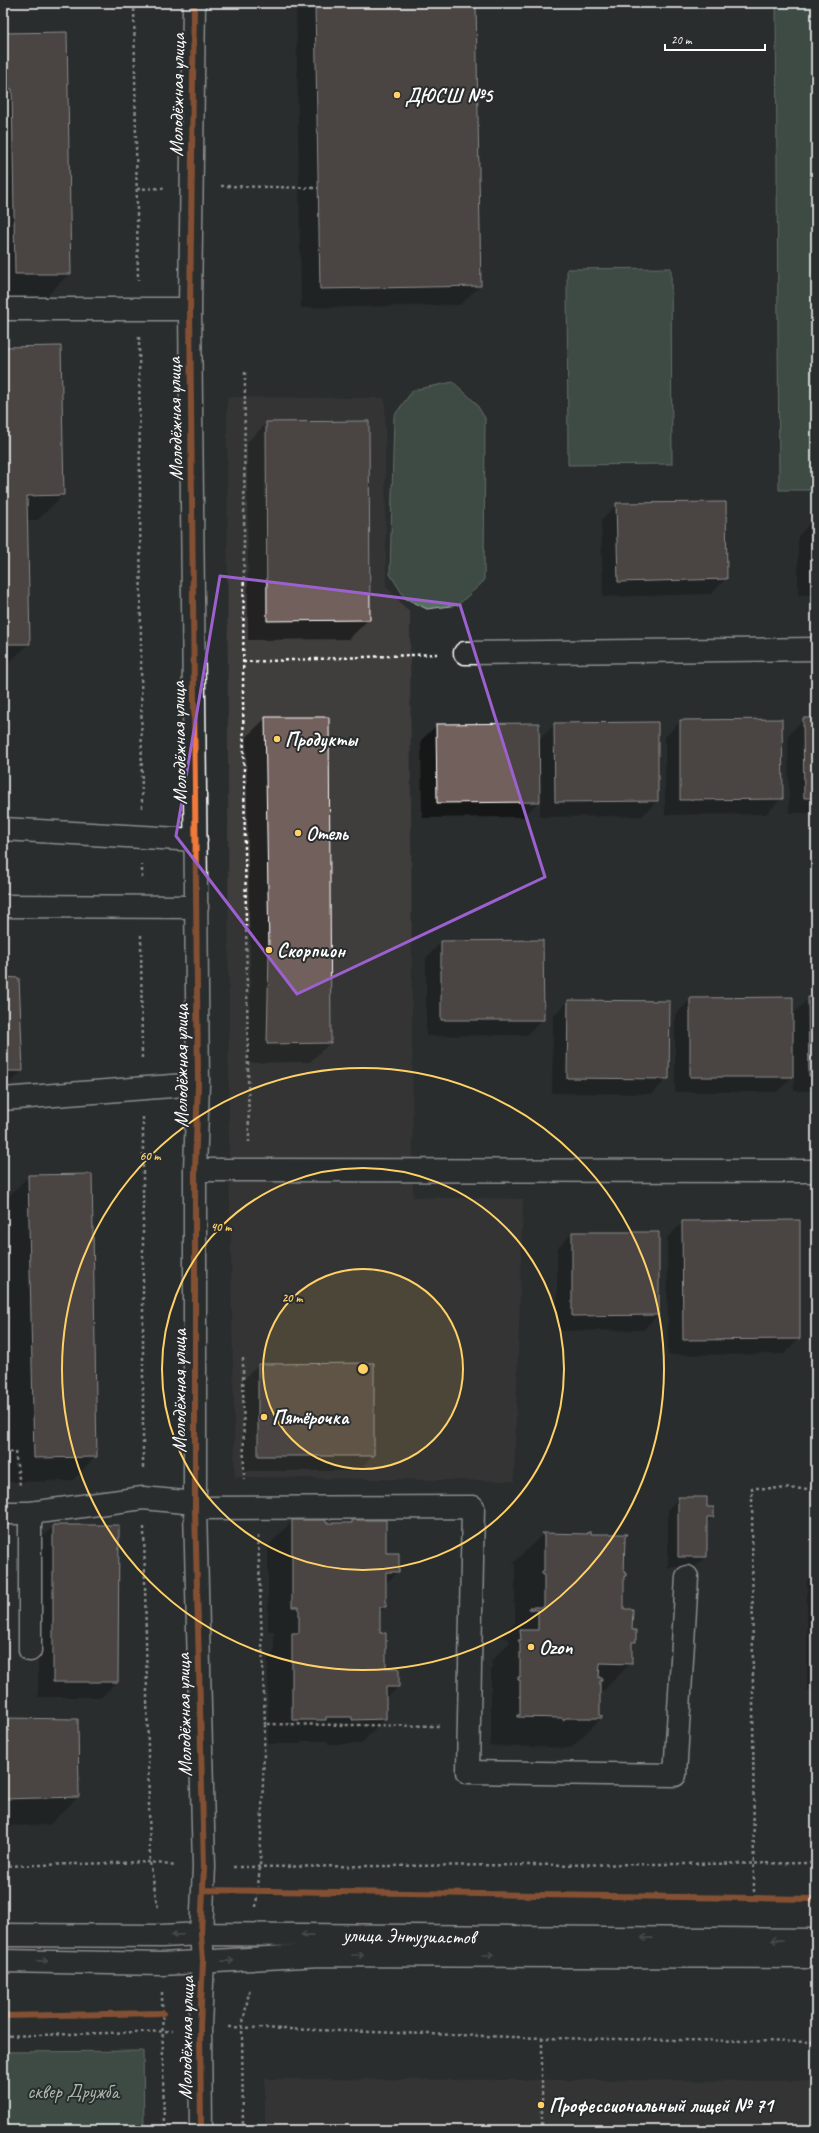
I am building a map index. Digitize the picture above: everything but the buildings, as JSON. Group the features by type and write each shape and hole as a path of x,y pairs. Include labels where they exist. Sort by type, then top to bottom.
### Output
{"street":[{"name":"Молодёжная улица","path":"194,3 190,309 198,1084 196,1170 195,1506 204,1867 201,1934 203,1961 200,2026 201,2130"},
{"path":"3,309 190,309"},
{"path":"465,653 816,649"},
{"path":"3,829 196,840"},
{"path":"3,906 141,905 197,907"},
{"path":"3,1099 198,1084"},
{"path":"196,1170 816,1171"},
{"path":"3,1513 30,1513 143,1498 195,1506 256,1508 473,1507 468,1772 675,1775 687,1577"},
{"path":"30,1513 30,1650"},
{"name":"улица Энтузиастов","path":"3,1935 162,1936 253,1934 816,1940"},
{"path":"3,1960 162,1964 203,1961 255,1960 320,1955 816,1957"}],"path":[{"path":"134,3 139,309 143,1088 143,1498 150,1862 162,1936"},
{"path":"137,189 250,186 318,188"},
{"path":"245,372 243,662 249,1170"},
{"path":"243,662 465,653"},
{"path":"243,1358 244,1492 256,1508 265,1724 260,1866 253,1934"},
{"path":"3,1452 15,1452 20,1483 30,1513"},
{"path":"754,1898 752,1488 816,1489"},
{"path":"265,1724 469,1726"},
{"path":"3,1866 150,1862 167,1866 204,1867 816,1863"},
{"path":"250,1890 266,1890"},
{"path":"746,1898 762,1898"},
{"path":"243,2130 242,2028 255,1960"},
{"path":"162,1964 164,2130"},
{"path":"155,2013 163,2013"},
{"path":"3,2036 163,2032 200,2026 542,2038 816,2042"},
{"path":"542,2038 542,2130"}],"highlighted area":[{"path":"220,576 460,605 545,877 297,994 176,836"}],"shaded area":[{"path":"227,397 385,398 386,586 410,613 413,1197 523,1199 514,1481 235,1477 229,1149"},
{"name":"Профессиональный лицей № 71","path":"265,2079 816,2081 816,2130 265,2130"}],"green space":[{"path":"776,3 816,3 816,490 779,490"},
{"path":"671,268 672,464 568,465 567,269"},
{"path":"453,382 475,402 485,418 484,581 458,605 427,609 405,598 390,574 394,416 413,390"},
{"name":"сквер Дружба","path":"143,2051 144,2130 3,2130 3,2052"}],"cycle path":[{"path":"194,3 190,309 198,1084 195,1170 195,1508 204,1867 201,1934 203,1961 200,2026 201,2130"},
{"path":"204,1890 816,1899"},
{"path":"3,2016 163,2013"}],"place":[{"name":"ДЮСШ №5","path":"397,95"},
{"name":"Продукты","path":"277,739"},
{"name":"Отель","path":"298,833"},
{"name":"Скорпион","path":"269,950"},
{"name":"Пятёрочка","path":"264,1417"},
{"name":"Ozon","path":"531,1647"},
{"name":"Профессиональный лицей № 71","path":"541,2105"}]}
